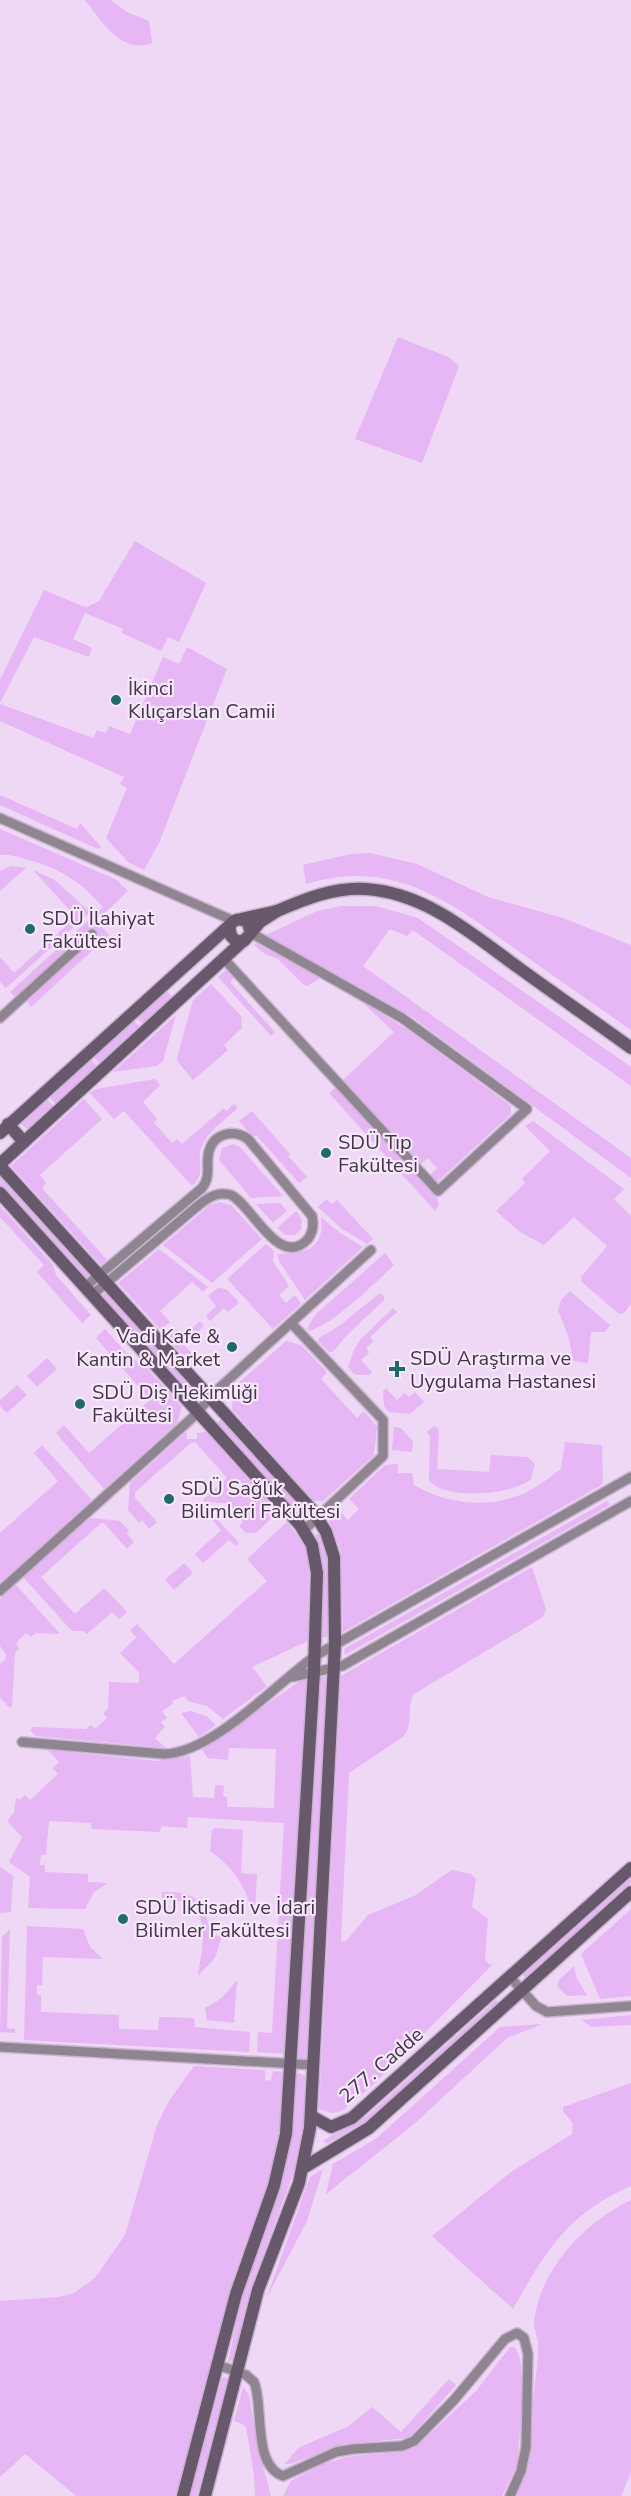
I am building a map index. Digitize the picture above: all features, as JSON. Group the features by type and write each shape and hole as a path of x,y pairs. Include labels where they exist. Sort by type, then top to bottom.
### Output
{"street":[{"path":"0,818 235,922 250,926 247,937"},
{"path":"24,1142 4,1129 235,922 277,911 310,897 347,890 386,892 421,903 454,922 631,1048"},
{"path":"204,2496 239,2372 258,2290 303,2168 310,2116 334,1669 334,1557 328,1537 318,1518 0,1165 224,959 260,922 277,911"},
{"path":"224,959 438,1191 527,1109 402,1017 247,937 236,941 231,936 235,922"},
{"path":"0,1018 92,934"},
{"path":"194,958 208,973"},
{"path":"88,1291 205,1200 218,1194 229,1195 238,1200 280,1244 299,1245 308,1238 312,1231 313,1220 309,1209 241,1135 226,1134 213,1142 209,1152 209,1171 206,1182 103,1279"},
{"path":"206,1182 218,1194"},
{"path":"0,1193 304,1530 312,1545 317,1565 315,1656 289,2108 279,2170 240,2281 183,2496"},
{"path":"0,1591 198,1412 210,1398 371,1250"},
{"path":"291,1323 383,1420 383,1456 304,1530"},
{"path":"22,1742 157,1754 176,1753 194,1747 213,1736 290,1678 315,1656 631,1477"},
{"path":"290,1678 334,1669 631,1501"},
{"name":"277. Cadde","path":"310,2116 331,2127 352,2118 631,1868"},
{"path":"303,2168 369,2128 631,1892"},
{"path":"510,1977 540,2009 552,2013 631,2006"},
{"path":"0,2047 313,2065"},
{"path":"219,2365 249,2377 255,2384 261,2438 273,2470 283,2476 336,2452 402,2446 414,2441 454,2400 505,2338 517,2333 524,2338 528,2354 526,2447 521,2471 510,2496"}],"shaded area":[{"path":"85,0 111,0 127,12 149,21 152,43 131,44 122,40 105,26"},
{"path":"398,337 448,357 459,366 422,463 355,439"},
{"path":"135,541 206,583 179,642 168,637 161,651 122,633 123,629 85,613 73,639 92,648 89,657 34,637 0,703 0,680 44,590 87,607 99,601"},
{"path":"187,647 227,669 159,843 144,870 128,862 106,838 127,788 120,784 124,777 0,721 0,704 93,738 97,730 106,733 109,726 130,734 163,657 179,664"},
{"path":"0,795 77,829 80,823 101,847 98,849 0,805"},
{"path":"0,829 117,880 128,891 96,921 109,935 31,1007 27,1002 99,934 93,927 15,997 10,992 103,907 78,883 60,872 40,863 10,855 0,855"},
{"path":"370,853 417,864 488,897 563,918 631,945 631,1030 469,916 419,889 394,880 367,876 338,877 306,884 303,865 351,854"},
{"path":"11,866 26,868 0,891 0,871"},
{"path":"33,870 55,880 90,912 6,988 0,982 0,957 14,973 76,917"},
{"path":"341,906 376,906 418,918 631,1067 631,1086 413,930 407,936 390,929 363,966 631,1158 631,1178 411,1016 266,935 317,911"},
{"path":"256,943 321,978 307,986 304,985 278,959 265,954 254,945"},
{"path":"231,966 238,974 230,982 275,1032 271,1036 218,977"},
{"path":"211,984 241,1016 242,1028 224,1045 228,1050 193,1080 177,1058 193,1000"},
{"path":"165,989 173,998 143,1025 135,1016"},
{"path":"361,1001 410,1031 511,1106 511,1114 437,1182 430,1175 437,1168 428,1158 421,1164 342,1081 394,1032"},
{"path":"176,1015 163,1061 157,1066 113,1072"},
{"path":"132,1019 141,1028 100,1064 92,1055"},
{"path":"89,1057 98,1067 56,1105 48,1095"},
{"path":"155,1079 160,1085 143,1102 157,1119 154,1123 172,1143 177,1139 182,1144 224,1108 226,1111 234,1104 238,1108 208,1135 200,1152 199,1176 192,1186 124,1111 114,1119 90,1093 96,1089"},
{"path":"336,1087 437,1198 439,1204 435,1211 329,1093"},
{"path":"45,1097 54,1107 28,1130 20,1123"},
{"path":"84,1099 102,1119 40,1175 46,1183 42,1188 107,1260 101,1265 11,1166"},
{"path":"252,1111 307,1177 299,1183 257,1136 252,1136 239,1121"},
{"path":"533,1121 624,1189 614,1199 631,1216 631,1303 624,1313 619,1314 582,1282 581,1277 607,1246 574,1217 544,1245 520,1232 496,1211 525,1183 522,1179 550,1151 525,1126"},
{"path":"233,1144 240,1147 283,1196 251,1198 219,1160 222,1148"},
{"path":"0,1175 91,1275 86,1279 0,1185"},
{"path":"327,1199 332,1204 337,1200 373,1239 367,1244 342,1229 318,1207"},
{"path":"219,1202 231,1205 262,1239 212,1283 163,1245 210,1205"},
{"path":"280,1203 287,1211 273,1223 256,1204"},
{"path":"0,1206 53,1265 56,1275 91,1315 82,1323 37,1272 44,1265 0,1217"},
{"path":"296,1211 302,1219 301,1230 295,1235 285,1235 277,1228"},
{"path":"321,1217 340,1233 363,1247 305,1300 279,1261 277,1254 302,1251 315,1244 321,1228"},
{"path":"266,1244 274,1251 273,1261 289,1286 279,1295 286,1303 295,1295 301,1304 273,1329 227,1279"},
{"path":"159,1249 208,1287 203,1292 192,1282 160,1311 170,1322 161,1330 118,1283"},
{"path":"385,1253 394,1265 330,1321 309,1331 307,1329 315,1315"},
{"path":"218,1288 226,1289 238,1301 238,1304 228,1312 224,1308 210,1321 206,1316 216,1306 208,1296"},
{"path":"570,1291 610,1325 605,1332 591,1332 588,1363 573,1361 569,1338 558,1310 561,1300"},
{"path":"106,1292 194,1389 189,1393 101,1296"},
{"path":"380,1293 384,1296 384,1300 348,1334 333,1352 329,1352 318,1341 319,1338 339,1326"},
{"path":"393,1308 397,1312 370,1337 373,1342 366,1348 369,1353 361,1360 372,1372 369,1375 355,1375 348,1367 354,1350 360,1340"},
{"path":"200,1321 204,1326 184,1345 196,1358 190,1363 166,1337 175,1328 183,1336"},
{"path":"105,1329 132,1359 141,1362 182,1407 177,1423 104,1489 56,1433 64,1425 89,1453 150,1400 96,1338"},
{"path":"286,1341 301,1345 327,1372 321,1379 357,1418 364,1411 377,1427 374,1455 323,1501 313,1501 232,1409 234,1387"},
{"path":"47,1358 57,1369 37,1387 27,1376"},
{"path":"17,1385 27,1395 7,1413 0,1406 0,1400"},
{"path":"386,1388 397,1400 405,1393 409,1397 415,1392 424,1402 410,1414 389,1412 384,1406 383,1391"},
{"path":"221,1419 304,1511 299,1515 216,1424"},
{"path":"434,1426 439,1430 437,1469 489,1472 491,1455 528,1457 535,1464 531,1479 510,1489 495,1492 463,1493 437,1487 429,1480 430,1436 427,1432"},
{"path":"394,1427 401,1428 413,1441 412,1452 392,1450"},
{"path":"206,1432 278,1512 256,1533 246,1533 239,1526 243,1522 225,1503 205,1502 203,1500 227,1478 195,1442 135,1492 135,1498 157,1522 149,1529 142,1520 139,1523 128,1510 130,1483 185,1433 187,1433 187,1439 197,1439 197,1433"},
{"path":"565,1442 602,1445 603,1484 343,1632 341,1551 328,1518 338,1509 348,1520 359,1509 349,1499 385,1465 398,1464 398,1473 412,1473 414,1485 427,1492 455,1500 485,1503 527,1492 561,1469"},
{"path":"42,1445 92,1500 0,1583 0,1533 58,1481 34,1453"},
{"path":"607,1501 610,1505 345,1655 344,1649"},
{"path":"208,1515 214,1516 239,1543 236,1546 229,1540 203,1563 195,1554 221,1530"},
{"path":"90,1518 120,1521 129,1531 127,1534 134,1542 127,1549 104,1523 101,1523 41,1577 75,1614 104,1588 127,1612 119,1619 112,1612 87,1634 83,1631 72,1631 23,1577"},
{"path":"287,1522 303,1543 309,1558 308,1641 252,1667 267,1686 223,1719 207,1706 188,1701 185,1696 172,1701 173,1704 162,1711 167,1718 161,1722 165,1727 155,1738 166,1748 36,1736 30,1730 33,1727 86,1729 91,1725 95,1729 107,1718 103,1713 108,1708 109,1682 139,1683 139,1673 120,1653 136,1638 130,1630 137,1624 174,1664 267,1581 247,1559"},
{"path":"319,1533 329,1556 330,1566 327,1637 321,1637 323,1567 314,1536"},
{"path":"184,1563 193,1573 174,1590 165,1580"},
{"path":"532,1567 546,1609 543,1617 414,1694 410,1704 409,1726 404,1736 349,1773 341,1941 346,1941 368,1915 414,1896 452,1870 471,1874 476,1879 472,1907 488,1919 485,1960 490,1965 493,1964 375,2083 342,2111 332,2113 319,2109 341,1676"},
{"path":"16,1585 60,1634 36,1633 31,1637 26,1633 16,1643 19,1649 15,1653 12,1706 10,1708 0,1698 0,1664 5,1660 6,1654 0,1646 0,1599"},
{"path":"307,1676 286,2054 257,2052 258,2032 272,2033 284,1823 188,1817 187,1828 161,1826 160,1832 92,1829 91,1823 49,1821 46,1855 41,1855 40,1865 45,1865 45,1872 88,1874 88,1882 108,1883 94,1892 85,1909 28,1908 30,1877 9,1862 22,1837 7,1821 14,1813 16,1797 19,1800 25,1795 30,1800 58,1774 53,1768 59,1762 48,1750 157,1761 190,1756 193,1797 214,1798 215,1785 224,1786 223,1796 227,1797 227,1807 274,1808 276,1749 229,1748 228,1760 208,1758 202,1750"},
{"path":"321,1677 327,1677 306,2061 298,2058"},
{"path":"191,1711 206,1716 216,1725 199,1737 181,1713"},
{"path":"215,1828 243,1830 241,1873 257,1874 255,1912 237,1877 210,1851 212,1830"},
{"path":"0,1867 13,1876 11,1912 0,1913"},
{"path":"631,1878 631,1883 526,1978 523,1975"},
{"path":"162,1892 184,1894 198,1900 206,1914 210,1935 222,1936 215,1958 198,1976 203,1937 200,1918 196,1909 189,1902 162,1899"},
{"path":"631,1909 631,1996 600,1999 581,1954"},
{"path":"27,1926 83,1929 90,1947 103,1959 43,1957 42,1985 37,1985 37,1995 41,1995 41,2012 119,2015 119,2029 158,2030 159,2017 194,2018 195,2027 250,2032 249,2052 24,2040"},
{"path":"10,1929 7,2028 15,2029 15,2033 0,2032 2,1937"},
{"path":"574,1966 577,1979 587,1995 567,1996 557,1986 559,1980"},
{"path":"237,1980 234,2023 207,2020 205,2008 222,1998"},
{"path":"496,2000 499,2003 371,2119 326,2144 324,2140 368,2115"},
{"path":"631,2015 631,2025 591,2027 582,2020"},
{"path":"543,2024 507,2038 413,2125 326,2194 333,2164 377,2138 500,2027"},
{"path":"194,2066 265,2070 265,2080 271,2081 273,2071 285,2072 279,2140 267,2190 237,2268 176,2496 76,2496 25,2454 0,2477 0,2301 59,2297 74,2293 95,2278 125,2235 157,2125 169,2101"},
{"path":"297,2074 305,2076 303,2126 295,2169 253,2283 234,2360 228,2362 245,2283 286,2167 293,2127"},
{"path":"631,2083 631,2186 590,2209 560,2236 536,2269 513,2309 432,2236 511,2172 572,2134 573,2124 563,2111 563,2107"},
{"path":"323,2169 307,2221 266,2299 310,2177"},
{"path":"631,2200 631,2472 621,2496 516,2496 527,2465 530,2444 538,2351 534,2320 546,2282 568,2249 582,2234 597,2221"},
{"path":"510,2347 514,2347 519,2354 521,2366 521,2417 518,2459 502,2496 283,2496 291,2481 323,2464 351,2456 400,2452 416,2447 476,2391"},
{"path":"222,2378 229,2380 197,2496 190,2496"},
{"path":"449,2379 456,2385 409,2438 345,2444 291,2464 285,2464 298,2448 349,2426 372,2407 401,2432"},
{"path":"243,2387 249,2395 257,2443 271,2496 255,2496 246,2428 234,2421"}],"place":[{"name":"İkinci Kılıçarslan Camii","path":"116,700"},
{"name":"SDÜ İlahiyat Fakültesi","path":"30,929"},
{"name":"SDÜ Tıp Fakültesi","path":"326,1153"},
{"name":"Vadi Kafe & Kantin & Market","path":"232,1347"},
{"name":"SDÜ Araştırma ve Uygulama Hastanesi","path":"397,1369"},
{"name":"SDÜ Diş Hekimliği Fakültesi","path":"80,1404"},
{"name":"SDÜ Sağlık Bilimleri Fakültesi","path":"169,1499"},
{"name":"SDÜ İktisadi ve İdari Bilimler Fakültesi","path":"123,1919"}]}
